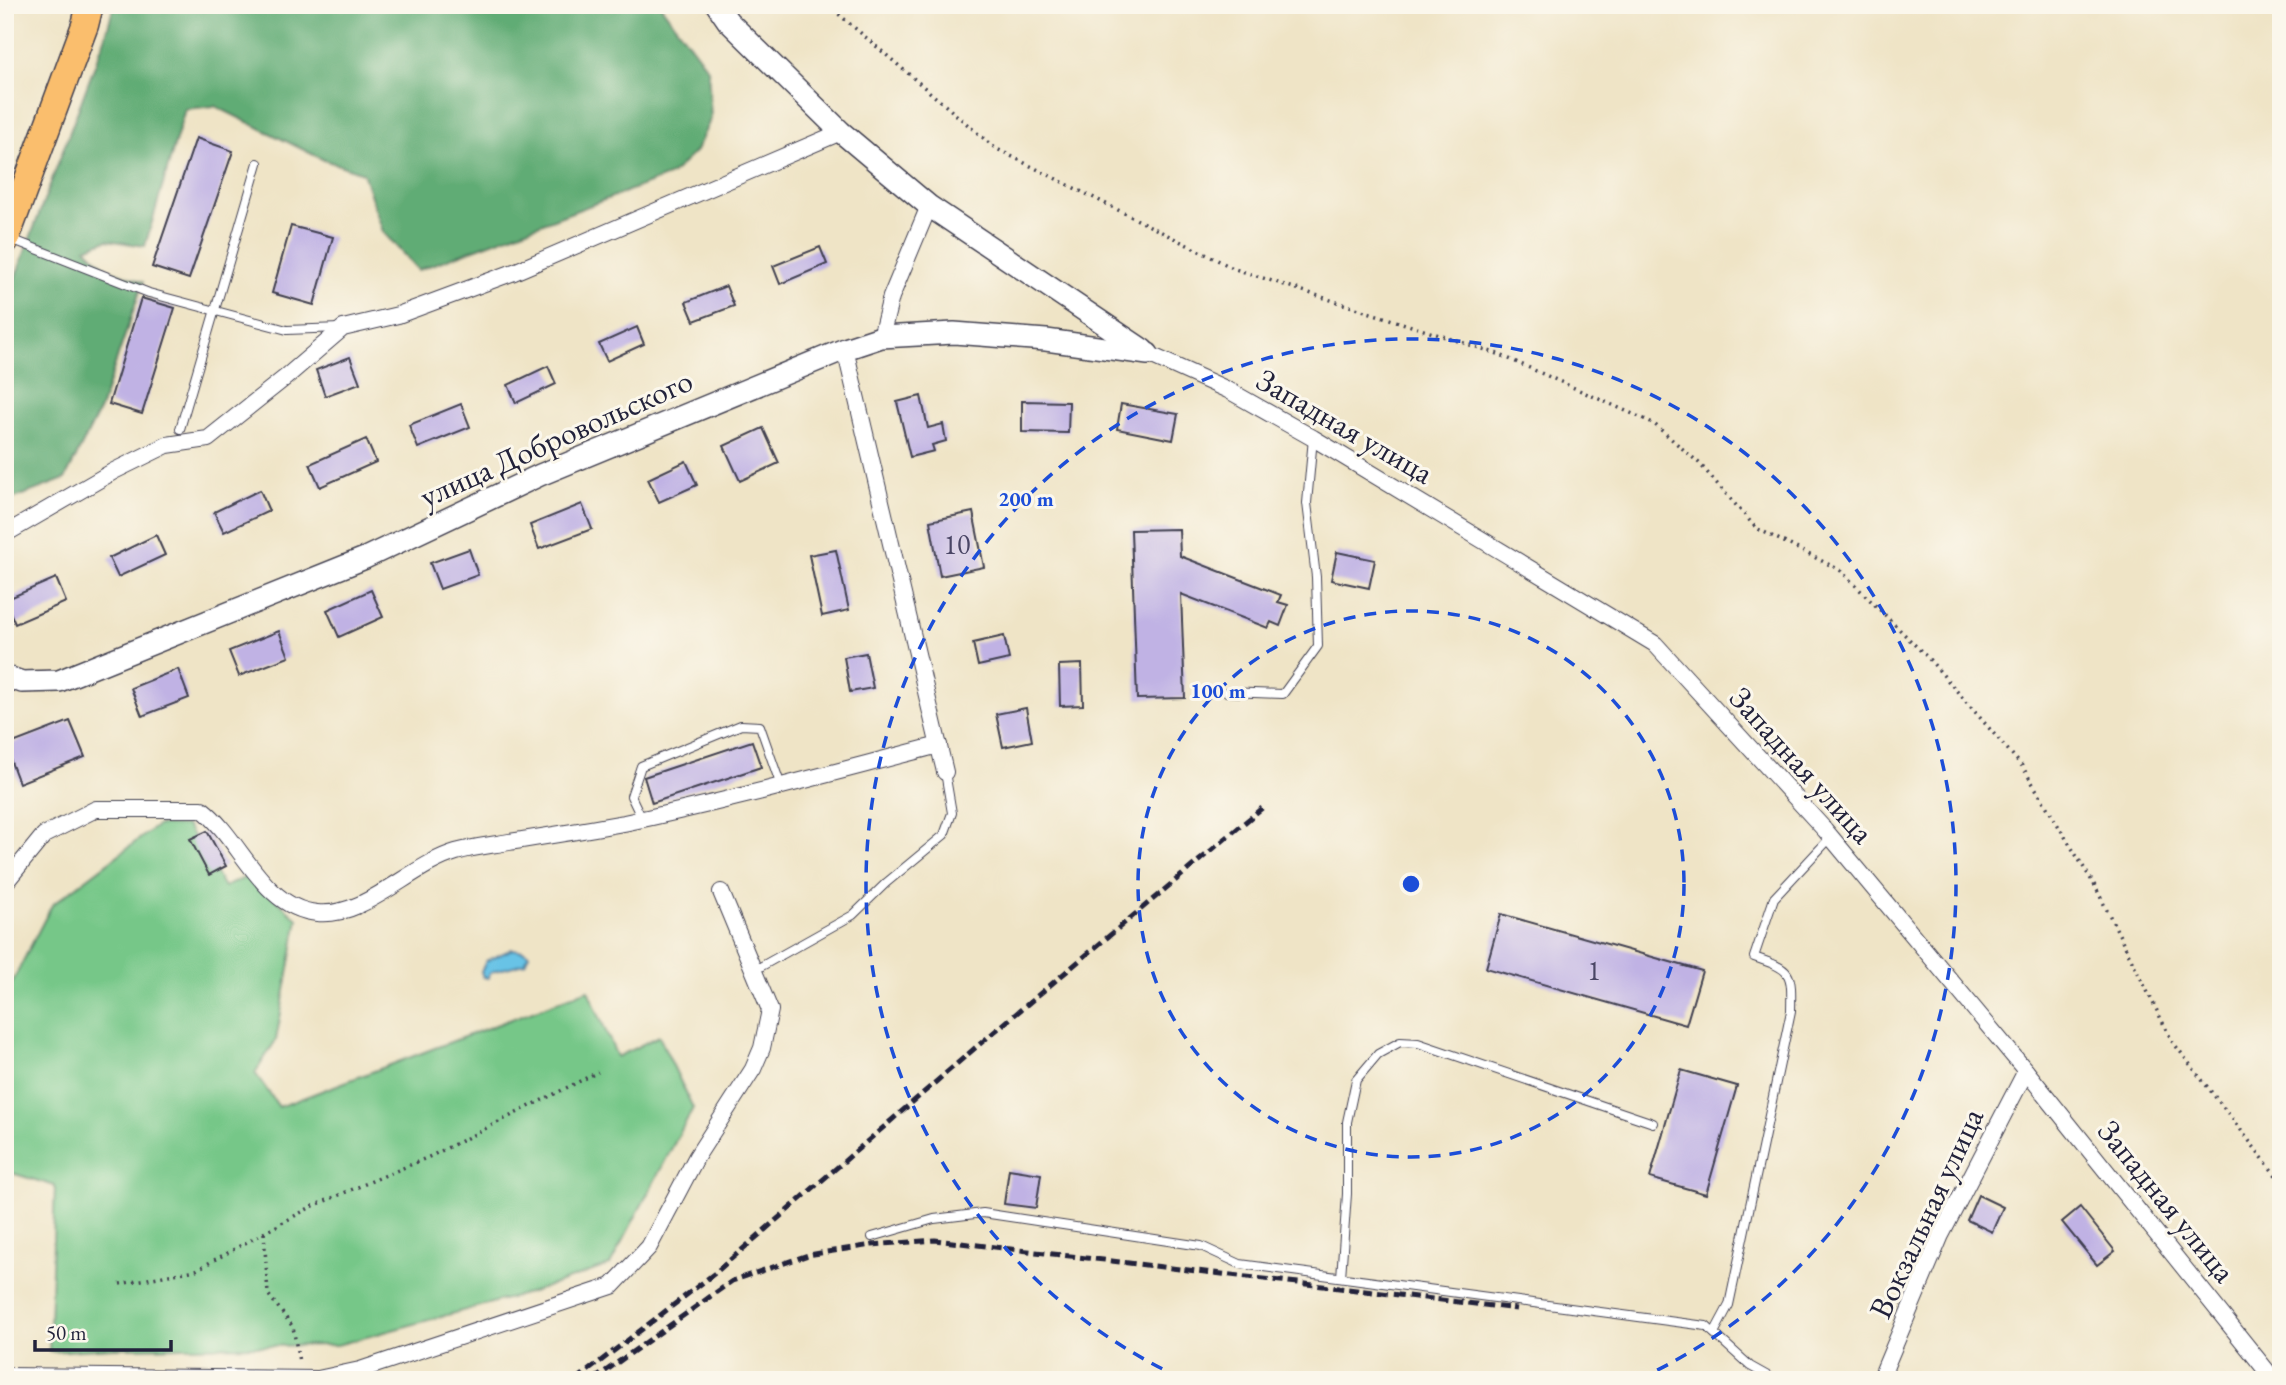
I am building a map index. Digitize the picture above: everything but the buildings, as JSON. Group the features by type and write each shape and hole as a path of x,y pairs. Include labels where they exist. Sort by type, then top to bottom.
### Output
{"main road":[{"path":"6,240 85,26 90,5"}],"street":[{"path":"717,5 728,21 841,132 929,206 1148,354"},
{"path":"5,534 114,471 167,445 208,439 343,328 398,315 514,272 841,132"},
{"path":"881,337 891,297 929,206"},
{"name":"улица Добровольского","path":"5,676 22,682 59,681 365,558 540,475 845,349 881,337 954,333 1046,340 1148,354"},
{"path":"845,349 945,772"},
{"name":"Западная улица","path":"1148,354 1228,390 1313,438 1656,643 1831,837 2026,1071 2274,1380"},
{"path":"5,883 44,835 96,809 202,809 215,820 270,890 298,909 319,913 352,909 405,877 455,852 695,808 939,745"},
{"path":"5,1376 318,1379 360,1370 612,1286 649,1247 697,1156 754,1069 762,1048 769,1010 721,892"},
{"name":"Вокзальная улица","path":"1880,1380 1941,1235 2026,1071"}],"lane":[{"path":"180,429 258,163"},
{"path":"6,240 149,293 287,330 343,328"},
{"path":"1227,692 1283,694 1318,646 1316,577 1307,503 1313,438"},
{"path":"642,819 631,796 641,766 741,725 760,726 781,786"},
{"path":"753,971 853,915 886,883 944,835 953,813 945,772"},
{"path":"1714,1333 1729,1305 1791,1012 1792,983 1782,967 1754,957 1774,898 1831,837"},
{"path":"1341,1277 1347,1194 1348,1122 1356,1080 1378,1054 1400,1042 1418,1043 1653,1123"},
{"path":"872,1237 934,1219 983,1213 1201,1246 1240,1264 1706,1326 1750,1366 1775,1380"}],"path":[{"path":"828,5 995,148 1235,269 1498,354 1653,423 1699,463 1756,528 1840,570 1929,659 2022,766 2095,886 2172,1041 2281,1182"},
{"path":"120,1284 196,1270 311,1207 431,1156 598,1072"},
{"path":"264,1233 268,1294 293,1327 302,1379"}],"green space":[{"path":"114,5 660,5 708,69 711,118 696,151 671,175 418,270 383,232 363,173 324,160 215,106 185,109 145,246 107,240 86,248 107,269 143,282 100,409 65,479 5,501 5,305 105,38"},
{"path":"158,825 187,826 224,887 249,876 298,919 276,1040 255,1073 279,1107 588,990 617,1057 659,1036 693,1108 610,1265 532,1292 337,1345 111,1348 49,1352 55,1186 5,1171 5,996 52,905"}],"water":[{"path":"512,949 529,954 525,963 491,972 488,978 483,977 481,972 486,961"}],"railway":[{"path":"576,1380 715,1273 975,1048 1262,808"},
{"path":"593,1380 732,1281 808,1255 872,1245 935,1240 1517,1309"}]}
